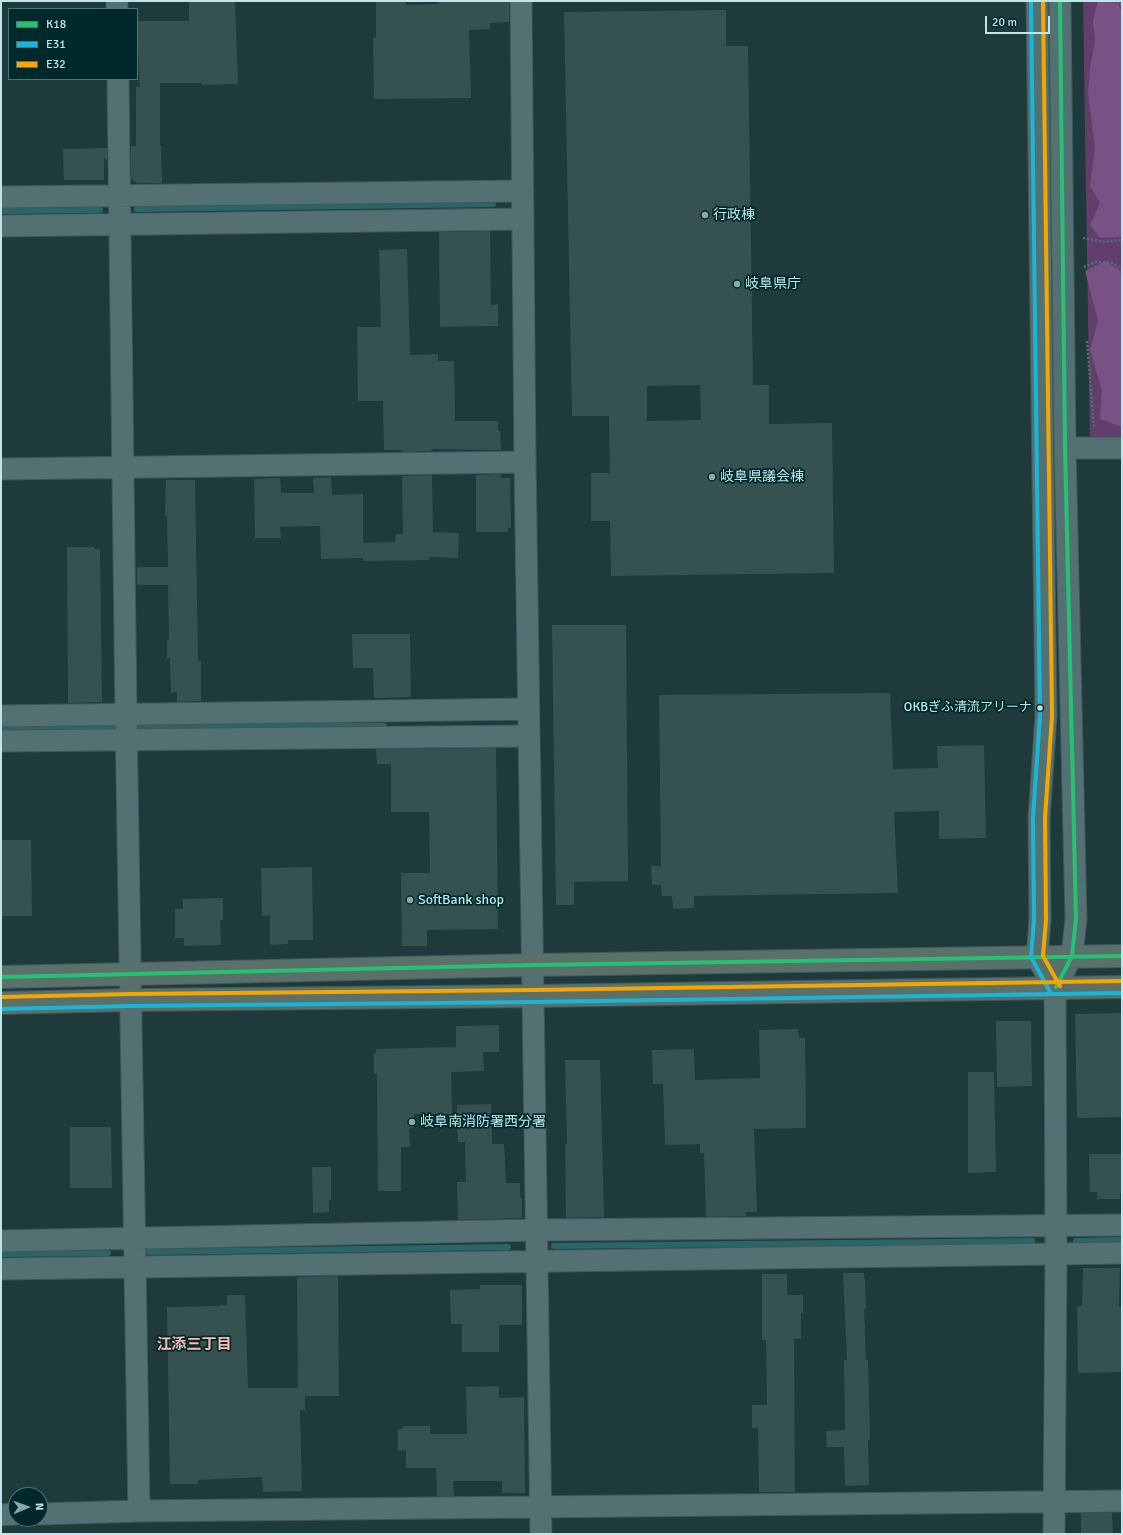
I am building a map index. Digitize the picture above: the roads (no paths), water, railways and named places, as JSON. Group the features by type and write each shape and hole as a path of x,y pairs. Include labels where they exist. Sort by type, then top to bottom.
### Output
{"main road":[{"path":"1,976 533,965 1122,956"},
{"path":"1,1003 1122,987"}],"street":[{"path":"521,1 528,709 538,1230 541,1534"},
{"path":"1037,1 1046,716 1039,818 1040,920 1037,957 1055,989"},
{"path":"1054,1534 1053,1502 1056,1254 1055,989 1072,956 1076,919 1065,448 1062,7"},
{"path":"118,80 122,468 139,1511"},
{"path":"1,197 118,194 523,191"},
{"path":"1,226 524,220"},
{"path":"1065,448 1122,448"},
{"path":"1,470 525,462"},
{"path":"1,716 528,709"},
{"path":"1,741 529,736"},
{"path":"1,1241 538,1230 1122,1225"},
{"path":"1,1268 1122,1253"},
{"path":"48,1514 139,1511 1122,1501"}],"waterway":[{"path":"137,209 493,204"},
{"path":"1,211 100,210"},
{"path":"1,727 119,726"},
{"path":"137,726 384,726"},
{"path":"1076,1241 1122,1240"},
{"path":"554,1246 1032,1241"},
{"path":"149,1252 508,1247"},
{"path":"1,1254 108,1253"}],"place":[{"name":"行政棟","path":"705,215"},
{"name":"岐阜県庁","path":"737,284"},
{"name":"岐阜県議会棟","path":"712,477"},
{"name":"OKBぎふ清流アリーナ","path":"1040,708"},
{"name":"SoftBank shop","path":"410,900"},
{"name":"岐阜南消防署西分署","path":"412,1122"}],"district":[{"name":"江添三丁目","path":"194,1345"}]}
